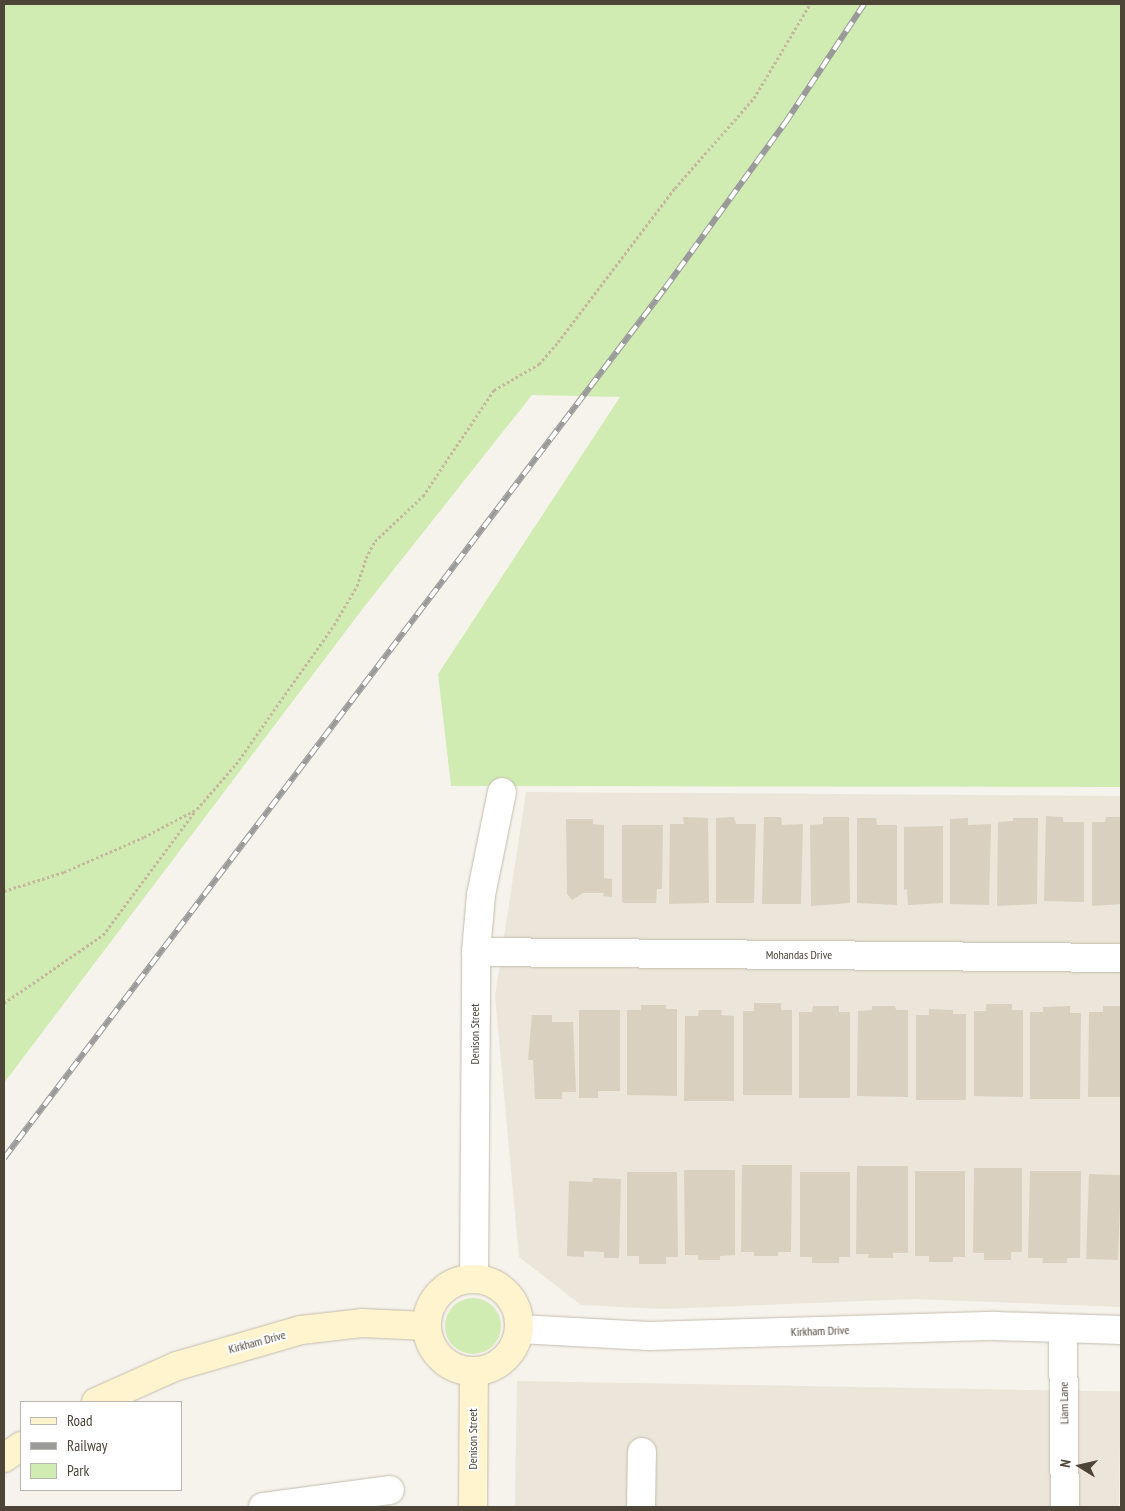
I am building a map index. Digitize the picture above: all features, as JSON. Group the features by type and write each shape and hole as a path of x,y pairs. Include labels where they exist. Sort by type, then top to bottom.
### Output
{"street":[{"name":"Denison Street","path":"474,1279 476,952 481,895 502,792"},
{"name":"Mohandas Drive","path":"476,952 1121,958"},
{"path":"474,1279 489,1282 512,1300 519,1329 515,1344 506,1358 493,1367 474,1371 448,1365 437,1354 429,1341 426,1326 428,1311 446,1287 474,1279"},
{"name":"Kirkham Drive","path":"98,1401 177,1366 301,1330 362,1323 426,1326"},
{"name":"Kirkham Drive","path":"519,1329 649,1336 996,1326 1121,1330"},
{"name":"Liam Lane","path":"1063,1329 1065,1507"},
{"name":"Denison Street","path":"473,1507 474,1371"},
{"path":"4,1458 20,1447"},
{"path":"641,1507 642,1452"},
{"path":"263,1507 291,1505 390,1490"}],"path":[{"path":"4,1003 103,935 197,809 236,764 334,625 357,586 366,558 375,541 433,484 494,390 539,364 558,342 692,167 754,98 810,4"},
{"path":"4,891 64,872 144,837 197,809"}],"shaded area":[{"path":"526,792 1121,796 1121,1307 914,1299 662,1309 581,1305 519,1257 495,996"},
{"path":"517,1381 1121,1392 1119,1507 515,1507"}],"green space":[{"path":"4,4 1121,4 1121,787 451,786 438,674 620,397 532,395 364,607 4,1083"},
{"path":"473,1298 493,1306 501,1326 493,1346 473,1354 453,1346 445,1326 453,1306"}],"building":[{"path":"1046,816 1063,817 1063,822 1084,822 1084,902 1044,901"},
{"path":"683,817 708,818 709,903 669,904 670,824 684,824"},
{"path":"734,817 736,824 756,824 754,903 716,903 716,818"},
{"path":"764,817 781,817 782,825 803,824 801,904 762,904"},
{"path":"823,817 849,817 850,903 811,906 810,825 823,824"},
{"path":"1106,817 1121,817 1121,904 1092,906 1092,822 1105,822"},
{"path":"857,818 876,818 877,825 897,825 897,905 857,903"},
{"path":"968,818 968,825 991,824 989,905 950,904 950,819"},
{"path":"1013,818 1038,818 1037,904 997,906 998,822 1013,821"},
{"path":"566,819 593,819 593,824 604,825 604,878 612,879 612,897 603,896 604,893 583,893 572,900 567,894"},
{"path":"622,825 663,825 662,889 657,889 656,903 623,903"},
{"path":"943,826 943,903 908,905 907,889 904,890 904,827"},
{"path":"754,1003 781,1003 781,1010 792,1010 792,1095 743,1095 743,1011 754,1011"},
{"path":"986,1004 1012,1004 1012,1010 1023,1010 1023,1097 974,1096 974,1011 986,1011"},
{"path":"641,1005 666,1005 666,1009 677,1009 677,1096 627,1095 627,1010 641,1010"},
{"path":"813,1006 839,1006 839,1012 850,1012 850,1098 799,1098 799,1012 812,1012"},
{"path":"872,1006 895,1006 896,1010 908,1010 908,1097 857,1096 858,1011 872,1010"},
{"path":"1070,1006 1070,1013 1081,1013 1080,1099 1030,1099 1030,1012 1043,1012 1043,1007"},
{"path":"1103,1006 1121,1006 1121,1097 1088,1097 1089,1012 1103,1012"},
{"path":"929,1009 953,1010 953,1014 966,1014 966,1100 916,1100 916,1015 929,1015"},
{"path":"579,1010 620,1010 620,1091 598,1091 598,1098 579,1098"},
{"path":"699,1010 722,1010 721,1015 734,1016 734,1101 684,1101 685,1016 698,1016"},
{"path":"532,1015 552,1015 552,1022 573,1022 576,1092 562,1092 562,1099 535,1099 533,1060 528,1060"},
{"path":"742,1165 792,1165 791,1252 778,1252 778,1256 754,1256 754,1252 741,1252"},
{"path":"857,1166 908,1166 908,1253 893,1253 893,1258 868,1258 869,1254 856,1254"},
{"path":"974,1168 1022,1168 1022,1252 1011,1252 1011,1260 984,1260 984,1253 973,1253"},
{"path":"684,1170 735,1170 735,1255 720,1256 720,1260 698,1260 698,1255 685,1255"},
{"path":"915,1171 965,1171 965,1257 953,1257 953,1262 929,1262 929,1256 915,1256"},
{"path":"1030,1171 1081,1171 1080,1258 1067,1258 1067,1263 1042,1263 1043,1258 1028,1258"},
{"path":"627,1172 677,1172 678,1257 666,1257 666,1264 639,1264 639,1256 627,1256"},
{"path":"800,1172 850,1172 850,1257 839,1257 839,1263 812,1263 812,1257 800,1257"},
{"path":"1089,1174 1121,1175 1118,1260 1086,1259"},
{"path":"593,1178 621,1179 619,1258 604,1258 604,1252 584,1251 584,1257 567,1256 569,1181 592,1182"}],"railway":[{"path":"4,1158 665,288 785,123 864,4"}]}
